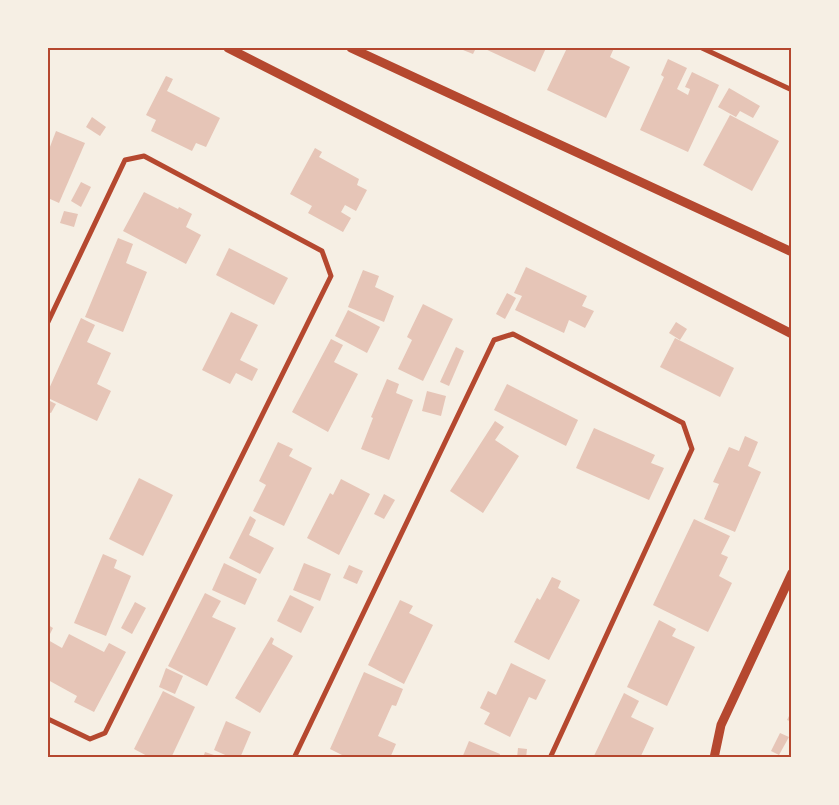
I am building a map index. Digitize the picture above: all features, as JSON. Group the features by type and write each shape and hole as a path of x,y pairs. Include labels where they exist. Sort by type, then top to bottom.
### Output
{"street":[{"path":"228,48 792,334"},
{"path":"351,48 792,252"},
{"path":"702,48 792,90"},
{"path":"48,322 125,160 144,156 322,251 331,276 105,733 90,739 48,719"},
{"path":"294,758 494,340 513,334 683,423 692,449 550,758"},
{"path":"714,758 721,725 792,573"}],"building":[{"path":"458,48 476,48 473,54"},
{"path":"483,48 546,48 535,72"},
{"path":"567,48 614,48 610,57 630,67 606,118 547,90"},
{"path":"668,59 687,68 677,89 688,95 690,89 685,87 692,72 719,85 688,152 640,130 664,77 661,75"},
{"path":"166,76 173,79 167,91 220,118 206,147 196,143 192,151 151,131 156,120 146,115"},
{"path":"729,88 760,106 753,118 740,111 736,117 718,107"},
{"path":"730,115 779,141 752,191 703,165"},
{"path":"92,117 106,127 100,136 86,127"},
{"path":"56,131 85,143 59,203 48,198 48,152"},
{"path":"315,148 322,152 319,157 359,179 357,185 367,190 356,211 345,205 341,212 351,218 343,232 308,213 312,206 290,194"},
{"path":"81,182 91,187 81,207 71,201"},
{"path":"144,192 192,214 186,227 201,235 186,264 123,231"},
{"path":"64,211 78,214 74,227 60,223"},
{"path":"118,238 133,244 126,263 147,272 123,332 85,317"},
{"path":"229,248 288,278 274,305 216,275"},
{"path":"526,267 587,296 582,306 594,311 585,328 569,320 564,333 515,310 522,296 514,293"},
{"path":"363,270 379,276 375,287 394,296 384,322 348,307"},
{"path":"507,293 516,298 505,319 496,314"},
{"path":"423,304 453,319 423,381 398,369 412,340 407,337"},
{"path":"348,310 380,327 367,353 335,336"},
{"path":"231,312 258,325 240,360 258,369 252,381 236,373 230,384 202,370"},
{"path":"81,318 95,325 87,342 111,353 97,384 111,391 97,421 48,398 48,391"},
{"path":"676,322 687,329 680,340 669,333"},
{"path":"675,338 734,368 720,397 660,367"},
{"path":"331,339 343,345 334,362 358,374 328,432 292,412"},
{"path":"456,347 464,351 449,386 440,382"},
{"path":"387,379 399,384 396,393 413,400 389,460 361,449 373,418 371,417"},
{"path":"507,384 578,420 566,446 494,410"},
{"path":"427,391 446,396 441,416 422,411"},
{"path":"48,400 56,404 51,413 48,412"},
{"path":"495,421 504,427 495,440 519,456 483,513 450,491"},
{"path":"594,428 655,455 651,463 664,468 649,500 576,468"},
{"path":"745,436 758,442 748,466 761,472 735,532 704,519 719,484 713,482 729,447 739,451"},
{"path":"278,442 293,449 289,456 312,468 284,526 253,511 266,485 259,481"},
{"path":"139,478 173,495 143,556 109,539"},
{"path":"341,479 370,494 339,555 307,538 330,493 333,495"},
{"path":"384,494 395,500 384,519 374,514"},
{"path":"250,516 256,520 249,535 274,548 260,574 229,558"},
{"path":"694,519 730,536 721,554 728,557 719,576 732,583 708,632 653,605"},
{"path":"103,554 117,560 114,568 131,576 106,636 74,623"},
{"path":"224,563 257,579 245,605 212,590"},
{"path":"304,563 331,574 320,601 293,590"},
{"path":"349,565 363,571 357,584 343,578"},
{"path":"552,577 561,581 558,588 580,600 549,660 514,642 537,598 540,600"},
{"path":"205,593 221,601 212,617 236,628 207,686 168,666"},
{"path":"290,595 314,607 301,633 277,621"},
{"path":"400,600 413,606 409,613 433,625 404,684 368,665"},
{"path":"135,602 146,608 132,634 121,628"},
{"path":"659,620 676,629 672,636 695,647 667,706 627,687"},
{"path":"48,625 53,628 48,638"},
{"path":"69,634 104,652 109,643 126,652 94,712 74,702 77,696 48,680 48,640 62,648"},
{"path":"271,637 274,639 272,644 293,656 260,713 235,698"},
{"path":"511,663 546,680 536,700 529,697 510,737 484,724 490,713 480,708 488,691 496,695"},
{"path":"166,668 183,676 175,694 159,687"},
{"path":"364,672 403,689 396,706 392,705 378,736 396,744 390,758 348,758 330,749"},
{"path":"163,691 195,707 171,758 151,758 134,749"},
{"path":"624,693 639,701 631,717 654,728 640,758 593,758"},
{"path":"792,710 792,722 787,720"},
{"path":"226,721 251,732 240,758 232,758 214,750"},
{"path":"780,733 789,737 779,755 771,751"},
{"path":"469,741 500,754 499,758 462,758"},
{"path":"518,748 527,749 526,758 517,758"},
{"path":"205,752 220,757 220,758 203,758"}]}
